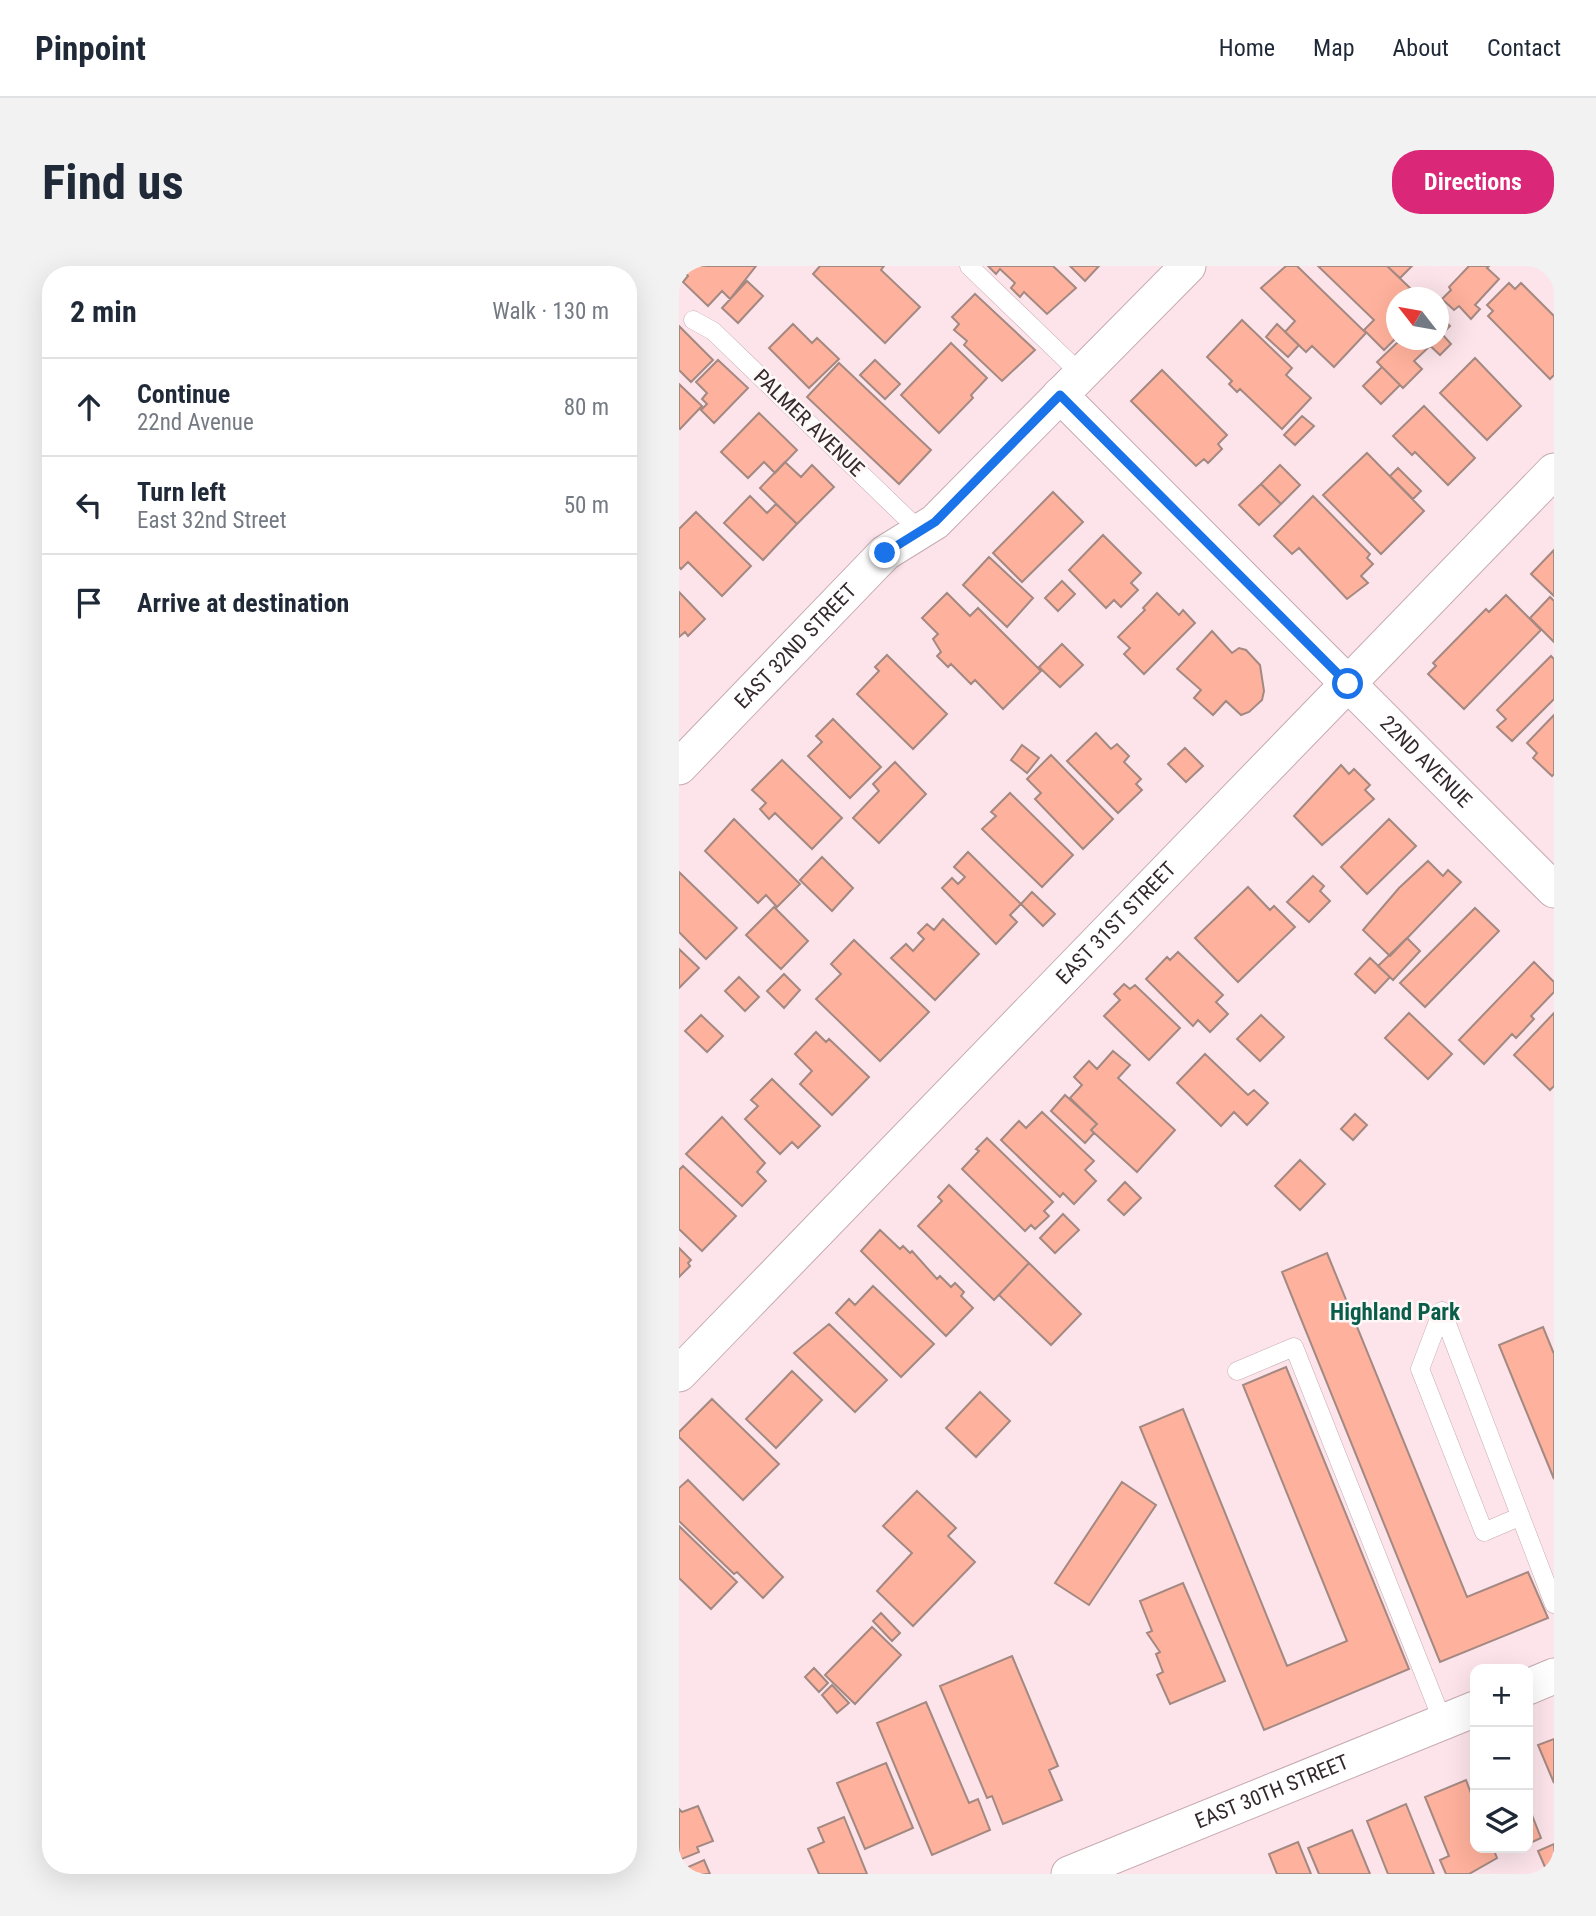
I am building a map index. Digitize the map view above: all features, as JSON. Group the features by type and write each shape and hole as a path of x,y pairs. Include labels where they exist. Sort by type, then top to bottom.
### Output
{"street":[{"name":"EAST 32ND STREET","path":"679,767 885,553 935,522 1188,266"},
{"name":"22ND AVENUE","path":"1071,385 1348,684 1554,890"},
{"name":"EAST 31ST STREET","path":"679,1374 1554,471"},
{"path":"1533,1685 1554,1676"},
{"name":"EAST 30TH STREET","path":"1069,1874 1108,1867 1470,1711"}],"lane":[{"path":"969,266 1071,385"},
{"name":"PALMER AVENUE","path":"693,320 713,331 921,531"},
{"path":"1519,1517 1484,1532 1420,1369 1442,1311 1554,1604"},
{"path":"1237,1371 1294,1347 1443,1722"}],"building":[{"path":"679,266 756,266 730,299 722,291 708,306 683,282 688,276"},
{"path":"820,266 884,266 881,270 920,307 885,343 813,274"},
{"path":"988,266 1053,266 1076,288 1047,314 1024,292 1020,297 1011,288 1015,283 1000,269 996,274"},
{"path":"1070,266 1099,266 1085,281"},
{"path":"1286,266 1297,266 1366,333 1334,367 1312,346 1306,352 1285,332 1295,321 1261,288"},
{"path":"1318,266 1387,266 1409,287 1386,287 1384,350 1364,330 1374,320"},
{"path":"1387,266 1412,266 1400,278"},
{"path":"1469,266 1489,266 1487,268 1499,279 1475,305 1480,309 1471,319 1459,306 1454,310 1449,305 1449,287"},
{"path":"747,281 763,296 738,323 722,308"},
{"path":"1509,283 1515,289 1521,283 1554,316 1554,375 1550,379 1488,316 1493,311 1487,305"},
{"path":"975,294 1035,350 1002,381 964,345 967,341 954,330 959,324 952,317"},
{"path":"1242,320 1292,368 1286,375 1311,398 1282,429 1240,389 1237,392 1229,384 1232,381 1207,357"},
{"path":"793,324 812,343 817,338 839,359 809,388 769,348"},
{"path":"1277,324 1299,345 1288,357 1266,337"},
{"path":"679,326 713,360 691,382 679,370"},
{"path":"951,343 987,378 971,395 973,398 939,433 901,395"},
{"path":"1390,350 1426,350 1414,361 1422,369 1403,388 1377,362"},
{"path":"1475,358 1521,406 1487,440 1440,393"},
{"path":"718,360 748,388 714,423 701,410 707,404 702,399 707,393 696,382"},
{"path":"875,360 900,384 885,399 860,375"},
{"path":"839,363 931,450 899,484 807,397"},
{"path":"1382,367 1400,385 1381,404 1363,386"},
{"path":"1162,370 1227,435 1218,444 1222,449 1208,463 1204,459 1196,466 1131,401"},
{"path":"679,384 702,406 680,429 679,428"},
{"path":"1424,406 1475,458 1448,485 1415,452 1412,455 1393,436"},
{"path":"759,413 797,450 775,473 764,462 748,478 721,452"},
{"path":"1302,416 1314,426 1295,445 1284,435"},
{"path":"1367,453 1424,511 1381,554 1323,495"},
{"path":"785,462 801,477 812,465 834,487 797,524 760,488"},
{"path":"1280,465 1300,485 1281,504 1261,484"},
{"path":"1398,468 1421,491 1413,499 1390,476"},
{"path":"1261,484 1281,504 1259,525 1239,505"},
{"path":"1053,492 1083,522 1022,582 993,553"},
{"path":"750,496 767,513 776,504 797,524 763,560 724,523"},
{"path":"1313,496 1370,554 1367,558 1373,564 1361,576 1368,583 1347,599 1299,548 1292,554 1274,536"},
{"path":"696,512 751,566 722,596 688,562 681,569 679,567 679,529"},
{"path":"1103,535 1141,573 1131,583 1138,590 1121,607 1114,600 1106,608 1069,570"},
{"path":"1554,550 1554,596 1531,574"},
{"path":"989,557 1033,598 1007,627 963,585"},
{"path":"1062,581 1075,594 1058,611 1045,598"},
{"path":"679,592 705,619 688,636 685,632 679,637"},
{"path":"947,593 970,616 978,608 1041,671 1003,709 975,680 971,684 951,664 948,667 937,656 941,652 933,639 938,634 922,618"},
{"path":"1157,593 1179,615 1183,610 1195,623 1144,674 1124,654 1130,648 1118,637 1145,610 1143,608"},
{"path":"1506,595 1541,630 1464,709 1428,674 1436,666 1433,663 1486,609 1489,612"},
{"path":"1550,597 1554,601 1554,642 1530,618"},
{"path":"1212,631 1232,653 1239,648 1246,650 1260,665 1264,691 1262,700 1249,712 1241,715 1226,701 1213,715 1194,698 1201,690 1177,669"},
{"path":"1062,644 1083,665 1060,687 1039,667"},
{"path":"887,655 947,714 913,749 857,694 879,671 875,667"},
{"path":"1551,656 1554,659 1554,699 1512,741 1497,727 1506,719 1497,710"},
{"path":"1554,715 1552,776 1533,758 1537,753 1527,743"},
{"path":"833,719 881,767 850,798 808,756 822,742 816,736"},
{"path":"1096,733 1111,749 1117,744 1129,756 1124,762 1141,779 1136,784 1142,790 1118,813 1067,761"},
{"path":"1022,745 1039,758 1027,773 1011,760"},
{"path":"1185,748 1203,766 1186,782 1168,764"},
{"path":"1051,755 1113,819 1083,849 1035,799 1041,793 1027,779"},
{"path":"782,760 842,818 812,849 775,813 769,819 760,809 766,803 752,790"},
{"path":"895,762 926,794 879,843 853,818 879,791 873,784"},
{"path":"1341,765 1349,774 1354,769 1370,785 1365,790 1374,799 1322,845 1294,816"},
{"path":"1010,793 1073,855 1042,887 982,829 996,816 991,812"},
{"path":"734,819 800,884 777,907 766,895 758,903 705,851"},
{"path":"1389,819 1416,846 1367,894 1341,867"},
{"path":"968,852 1021,904 1010,915 1017,922 996,944 942,888 952,878 958,884 965,877 954,867"},
{"path":"822,857 853,888 832,911 800,880"},
{"path":"1428,861 1443,876 1448,870 1461,882 1390,956 1363,930 1399,888"},
{"path":"679,872 737,928 706,959 679,932"},
{"path":"1313,876 1324,886 1320,891 1330,901 1309,922 1287,902"},
{"path":"1248,887 1270,910 1274,906 1295,927 1238,982 1195,938"},
{"path":"1032,892 1055,914 1043,926 1021,904"},
{"path":"774,907 808,941 781,969 746,935"},
{"path":"1475,908 1499,931 1425,1007 1400,983"},
{"path":"943,919 979,954 935,1000 891,958 906,944 913,951 924,939 918,933 927,924 934,930"},
{"path":"1407,938 1420,951 1393,980 1378,966"},
{"path":"854,940 929,1012 880,1061 816,999 841,974 831,964"},
{"path":"679,949 699,968 679,988"},
{"path":"1178,952 1223,995 1216,1002 1228,1014 1210,1032 1198,1020 1193,1026 1146,979 1167,957 1170,960"},
{"path":"1370,958 1390,977 1375,993 1355,974"},
{"path":"1534,962 1554,982 1554,992 1531,1016 1534,1019 1516,1038 1512,1034 1484,1064 1459,1040"},
{"path":"784,974 800,990 784,1008 767,991"},
{"path":"739,977 759,997 745,1011 725,991"},
{"path":"1124,984 1130,989 1135,985 1180,1028 1149,1060 1104,1016 1120,1000 1114,994"},
{"path":"1409,1013 1452,1054 1428,1079 1385,1038"},
{"path":"1554,1013 1554,1086 1550,1090 1514,1055"},
{"path":"701,1015 723,1036 707,1052 685,1031"},
{"path":"1261,1015 1284,1037 1260,1061 1237,1039"},
{"path":"816,1032 826,1042 829,1039 869,1077 832,1115 800,1084 812,1071 795,1054"},
{"path":"1113,1051 1130,1065 1118,1078 1175,1130 1137,1172 1091,1130 1097,1124 1070,1098 1082,1085 1074,1077 1089,1061 1097,1069"},
{"path":"1205,1054 1248,1095 1254,1090 1268,1103 1247,1125 1234,1112 1221,1126 1177,1083"},
{"path":"772,1079 820,1126 798,1148 792,1142 780,1154 745,1119 758,1106 751,1100"},
{"path":"1065,1095 1097,1124 1091,1130 1094,1133 1085,1143 1051,1111"},
{"path":"1042,1112 1094,1161 1085,1170 1096,1181 1074,1204 1063,1193 1060,1197 1001,1140 1019,1121 1026,1128"},
{"path":"1355,1114 1367,1125 1353,1140 1341,1129"},
{"path":"722,1117 765,1163 757,1172 766,1181 742,1206 686,1154"},
{"path":"987,1138 1053,1202 1044,1211 1049,1216 1035,1229 1031,1225 1025,1231 962,1169"},
{"path":"1300,1160 1325,1184 1300,1210 1275,1186"},
{"path":"683,1166 736,1216 702,1251 679,1229 679,1170"},
{"path":"1125,1182 1141,1198 1124,1215 1108,1200"},
{"path":"949,1185 1029,1263 994,1300 918,1226 942,1201 938,1197"},
{"path":"1063,1214 1079,1230 1055,1253 1040,1238"},
{"path":"880,1230 900,1249 903,1246 910,1253 912,1251 937,1279 940,1276 951,1287 955,1283 964,1292 961,1296 973,1308 946,1336 861,1251"},
{"path":"679,1248 691,1260 688,1263 690,1266 679,1277"},
{"path":"1327,1253 1467,1597 1528,1572 1548,1618 1440,1662 1282,1272"},
{"path":"1029,1263 1081,1314 1051,1345 999,1295"},
{"path":"873,1286 934,1344 901,1377 836,1313 849,1299 855,1305"},
{"path":"829,1324 887,1380 855,1412 794,1353"},
{"path":"1543,1327 1554,1354 1554,1479 1499,1345"},
{"path":"1286,1367 1409,1669 1264,1730 1140,1427 1183,1409 1287,1666 1347,1641 1243,1385"},
{"path":"792,1371 822,1400 776,1448 746,1419"},
{"path":"980,1392 1010,1421 976,1457 946,1428"},
{"path":"712,1399 779,1464 743,1500 679,1437 679,1432"},
{"path":"688,1480 783,1577 763,1598 679,1521 679,1488"},
{"path":"1122,1482 1156,1505 1089,1605 1055,1583"},
{"path":"917,1491 956,1528 948,1536 975,1562 913,1626 877,1591 912,1553 883,1526"},
{"path":"679,1526 737,1582 711,1609 679,1578"},
{"path":"1183,1583 1225,1681 1170,1704 1157,1675 1163,1672 1156,1654 1160,1652 1147,1633 1152,1631 1140,1601"},
{"path":"881,1613 900,1633 892,1641 873,1621"},
{"path":"872,1627 901,1655 855,1704 825,1675"},
{"path":"1012,1656 1058,1766 1049,1770 1062,1800 1003,1824 992,1796 987,1798 940,1686"},
{"path":"814,1668 828,1683 819,1692 805,1677"},
{"path":"832,1685 849,1703 837,1713 822,1695"},
{"path":"926,1702 969,1803 978,1799 990,1830 932,1855 877,1723"},
{"path":"1554,1739 1554,1783 1538,1745"},
{"path":"886,1763 913,1828 865,1849 837,1783"},
{"path":"1466,1780 1470,1791 1470,1853 1495,1853 1497,1858 1469,1874 1446,1874 1440,1860 1449,1856 1425,1797"},
{"path":"1406,1804 1434,1874 1388,1874 1367,1821"},
{"path":"698,1806 713,1841 697,1847 699,1852 679,1860 679,1809 682,1812"},
{"path":"844,1817 867,1874 819,1874 808,1849 824,1842 818,1828"},
{"path":"1533,1818 1541,1838 1533,1842"},
{"path":"1352,1830 1370,1874 1319,1874 1308,1848"},
{"path":"1298,1842 1311,1874 1277,1874 1269,1854"},
{"path":"1554,1844 1554,1874 1548,1874 1538,1851"},
{"path":"704,1860 710,1874 679,1874 679,1871"}],"district":[{"name":"Highland Park","path":"1395,1312"}],"route":[{"path":"885,553 935,522 1060,395 1348,684"}]}
